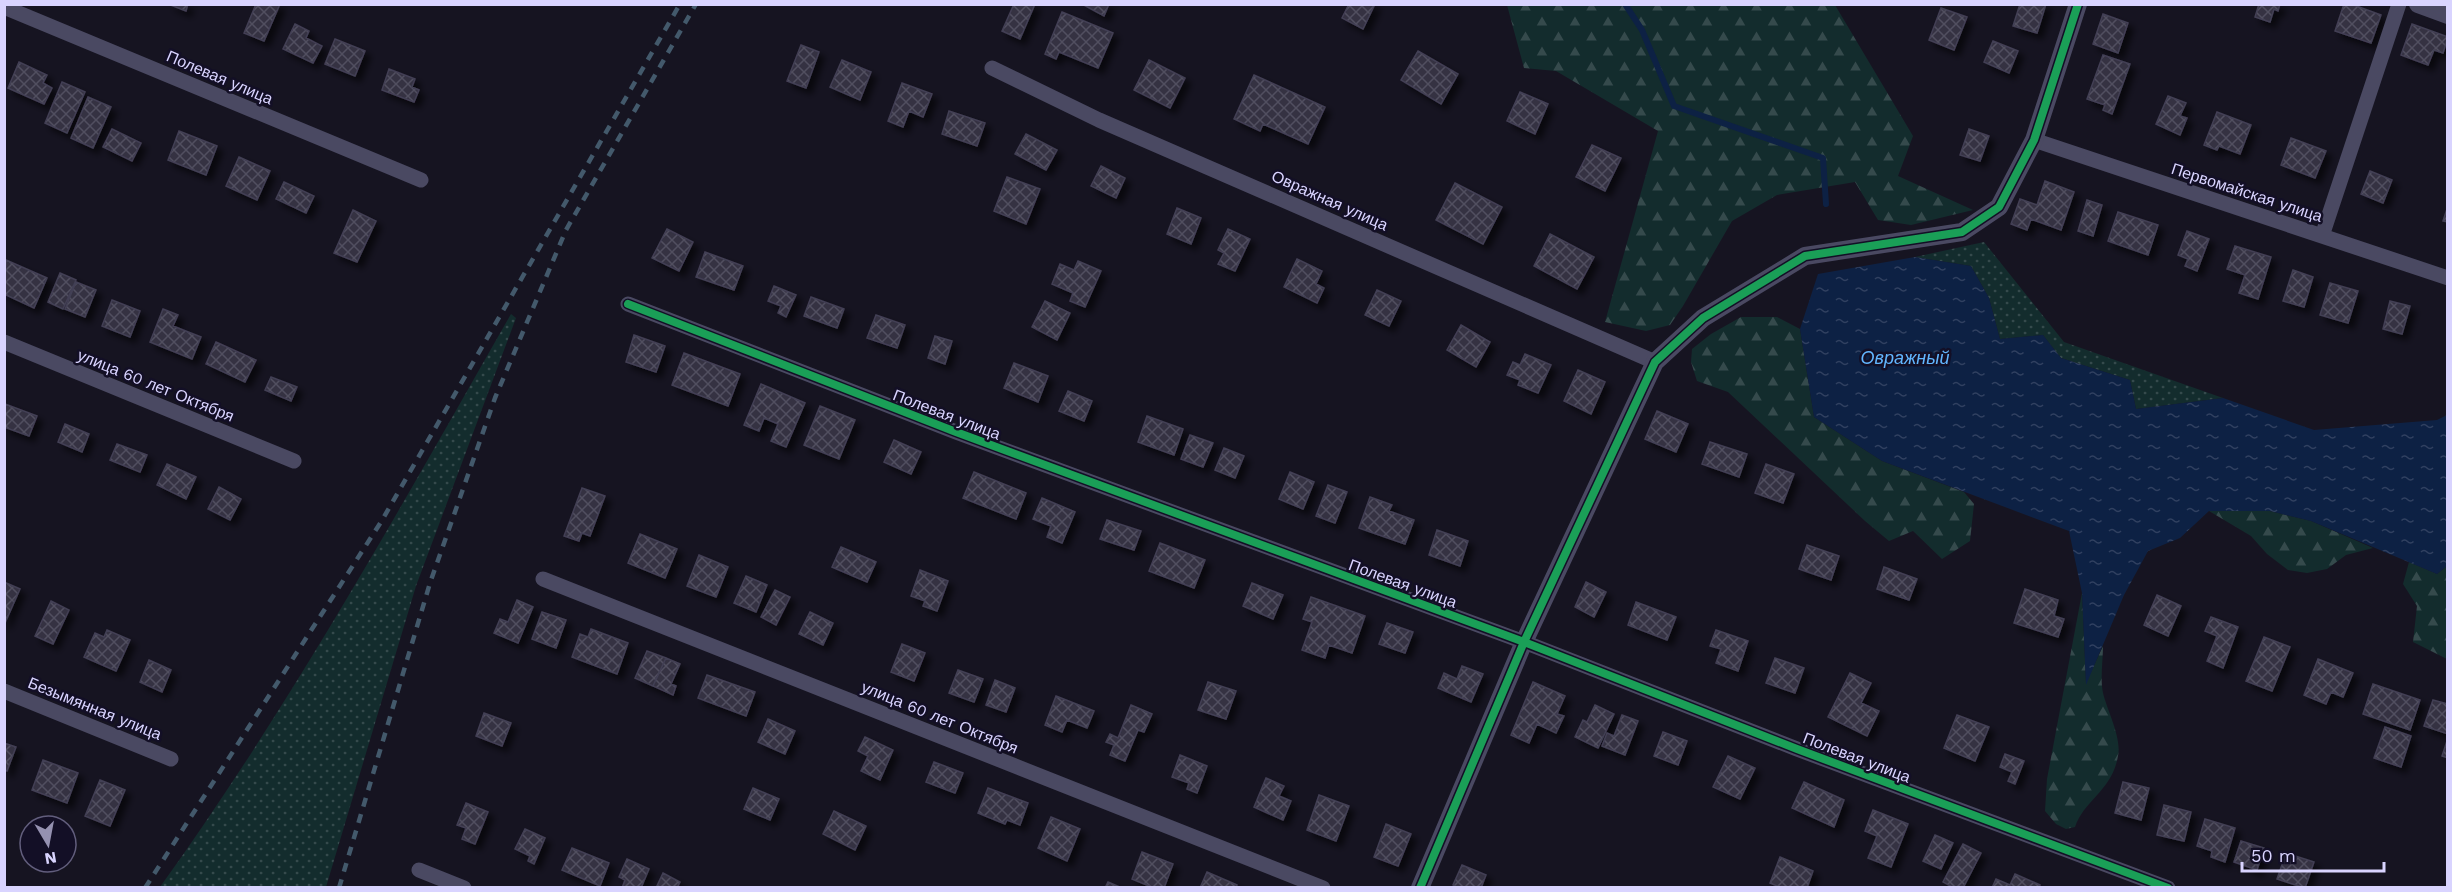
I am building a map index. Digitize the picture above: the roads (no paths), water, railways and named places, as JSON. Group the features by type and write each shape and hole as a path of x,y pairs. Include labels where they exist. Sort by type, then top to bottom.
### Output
{"street":[{"path":"1420,888 1524,642 1655,362 1703,318 1805,256 1962,232 1999,207 2034,140 2078,4"},
{"path":"2322,236 2399,4"},
{"path":"2418,4 2448,15"},
{"name":"Полевая улица","path":"4,7 422,180"},
{"name":"Овражная улица","path":"992,68 1099,120 1655,362"},
{"name":"Первомайская улица","path":"2034,140 2448,278"},
{"name":"Полевая улица","path":"628,304 967,436 1524,642 1797,749 2168,888"},
{"name":"улица 60 лет Октября","path":"4,342 294,461"},
{"name":"улица 60 лет Октября","path":"543,579 1323,888"},
{"name":"Безымянная улица","path":"4,691 171,759"},
{"path":"419,870 464,888"}],"water":[{"name":"Овражный","path":"1915,257 1971,266 1989,298 2000,339 2043,335 2061,358 2130,380 2136,409 2223,398 2314,430 2437,420 2447,415 2447,566 2437,574 2311,521 2270,511 2209,511 2180,538 2148,551 2124,595 2086,685 2082,593 2069,531 1882,461 1814,417 1800,329 1818,274"}],"waterway":[{"path":"1625,4 1642,30 1674,106 1823,158 1826,204"}],"railway":[{"path":"145,888 381,522 680,4"},
{"path":"339,888 430,583 495,398 566,230 696,4"}]}
